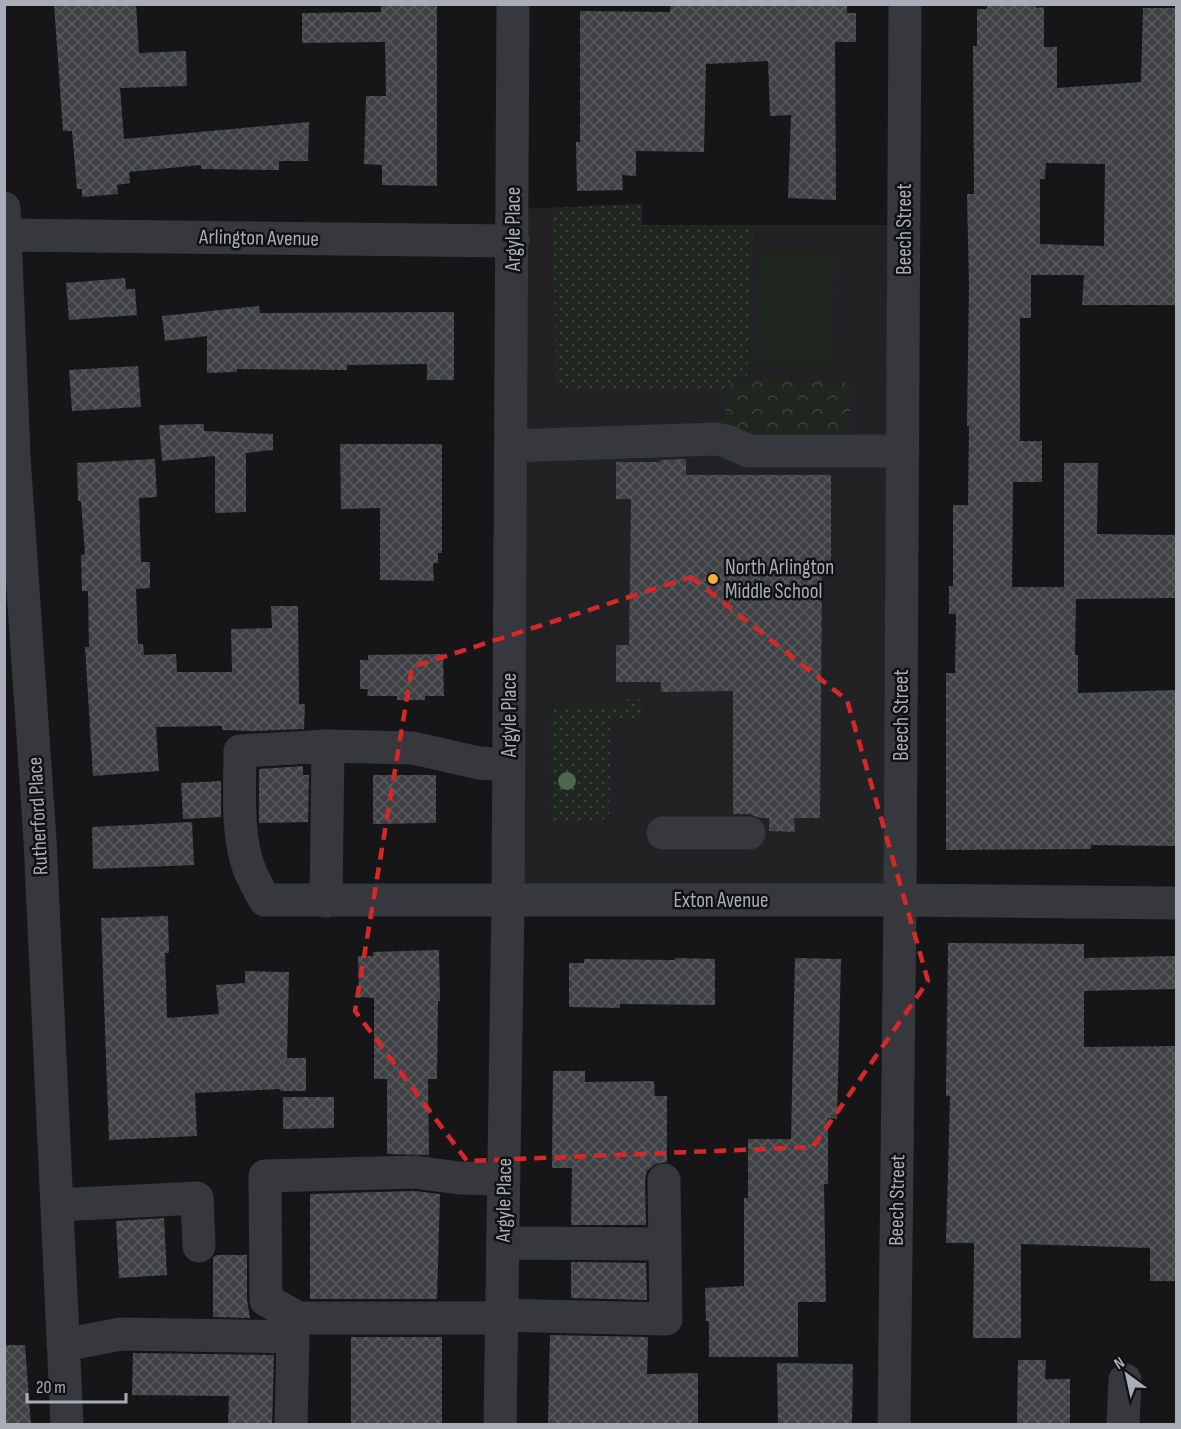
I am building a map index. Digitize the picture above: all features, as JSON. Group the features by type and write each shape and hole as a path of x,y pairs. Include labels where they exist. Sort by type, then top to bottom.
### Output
{"street":[{"name":"Argyle Place","path":"500,1425 508,901 513,4"},
{"name":"Beech Street","path":"894,1425 900,900 905,4"},
{"name":"Arlington Avenue","path":"5,221 513,241"},
{"name":"Rutherford Place","path":"5,221 9,456 40,840 67,1425"},
{"path":"511,446 715,439 749,451 903,451"},
{"path":"326,901 328,746 413,748 479,763 509,765"},
{"name":"Exton Avenue","path":"328,746 240,751 240,814 246,857 250,871 265,900 900,900 1176,903"},
{"path":"663,833 748,833"},
{"path":"504,1179 459,1178 416,1172 265,1176 266,1300 298,1318 502,1316 666,1319 664,1180"},
{"path":"57,1205 197,1198 199,1246"},
{"path":"503,1243 665,1244"},
{"path":"63,1345 121,1334 293,1337 291,1425"},
{"path":"1123,1425 1125,1380"}],"highlighted area":[{"path":"691,577 847,700 928,981 813,1147 467,1161 355,1011 412,667"}],"shaded area":[{"path":"642,204 642,225 904,225 900,900 508,901 513,209"}],"green space":[{"path":"642,204 642,225 753,226 747,378 735,378 725,386 725,390 556,388 553,208"},
{"path":"759,251 835,252 832,364 756,363"},
{"path":"735,380 843,381 851,387 850,435 724,432 726,387"},
{"path":"626,699 642,699 642,713 638,718 611,718 609,819 552,822 551,715 556,708 625,707"}],"building":[{"path":"54,4 136,4 139,53 186,51 187,86 120,88 124,139 309,122 308,161 279,161 279,170 201,169 201,165 129,172 130,183 117,185 118,194 82,197 82,189 77,189 72,131 63,131"},
{"path":"381,4 437,4 437,186 382,185 382,165 364,164 366,96 386,96 385,42 302,43 302,13 381,12"},
{"path":"671,4 847,4 847,13 856,13 856,42 835,42 836,200 788,198 791,115 770,116 768,61 706,64 704,152 636,151 636,176 622,175 623,190 577,191 576,142 580,142 580,11 670,12"},
{"path":"987,4 1036,4 1036,8 1044,7 1044,47 1057,47 1057,88 1141,82 1143,8 1176,8 1176,305 1082,305 1084,275 1031,275 1031,318 1020,318 1020,441 1042,441 1042,482 1013,482 1012,587 1064,587 1064,463 1098,463 1097,534 1176,535 1176,598 1076,599 1075,655 1078,655 1078,693 1176,690 1176,846 1091,845 1091,849 946,850 946,673 955,673 956,614 949,614 949,586 953,586 953,505 968,505 967,194 974,194 973,46 977,46 977,9 987,9","holes":["1046,163 1105,164 1104,246 1040,244 1040,179 1045,179"]},
{"path":"125,278 126,289 135,289 137,315 69,320 66,283"},
{"path":"259,306 260,313 454,312 454,380 427,380 427,364 347,365 347,370 237,369 237,372 207,373 207,336 165,341 162,316"},
{"path":"138,366 141,407 72,411 69,370"},
{"path":"204,424 204,431 273,434 273,450 246,453 246,512 215,513 215,456 162,461 159,425"},
{"path":"340,444 442,444 442,553 438,553 438,563 433,563 434,581 380,580 380,508 341,509"},
{"path":"155,459 157,497 139,498 141,562 150,562 150,588 136,589 138,644 143,644 144,655 176,654 177,672 232,672 231,629 272,628 271,606 298,606 299,704 305,704 304,729 254,731 222,730 222,726 156,727 159,771 93,776 85,647 89,647 88,591 82,591 81,555 85,554 81,501 78,501 77,463"},
{"path":"686,459 686,475 831,475 831,576 822,576 820,818 794,818 795,832 769,831 769,818 733,814 733,691 661,692 661,682 616,682 616,645 629,645 631,499 616,499 616,462 660,462 660,460"},
{"path":"443,654 444,696 425,696 425,700 397,700 397,696 367,696 368,689 360,689 360,660 368,660 368,655"},
{"path":"303,766 303,775 309,775 308,822 259,823 259,769"},
{"path":"373,775 436,775 436,823 373,824"},
{"path":"221,781 221,817 183,819 181,783"},
{"path":"192,822 194,865 93,869 92,827"},
{"path":"168,916 169,953 165,953 167,1018 219,1014 216,985 245,983 245,971 289,972 287,1058 306,1058 306,1091 280,1091 280,1089 195,1093 197,1136 109,1140 101,918"},
{"path":"948,943 1084,944 1084,958 1176,956 1176,989 1084,991 1084,1047 1176,1046 1176,1281 1150,1281 1150,1248 1021,1244 1021,1338 973,1338 974,1243 946,1243 950,1096 946,1096"},
{"path":"439,950 437,1079 428,1079 429,1155 387,1154 387,1079 374,1079 374,998 359,997 358,956 373,956 373,952"},
{"path":"675,958 715,959 715,1005 620,1004 620,1008 569,1007 569,963 584,963 584,959 675,960"},
{"path":"795,958 841,959 837,1119 828,1118 828,1184 824,1184 826,1302 798,1302 798,1357 709,1357 709,1321 706,1321 705,1288 744,1286 744,1198 748,1198 748,1139 791,1139"},
{"path":"553,1071 585,1071 585,1082 654,1081 655,1096 667,1096 667,1162 655,1164 647,1171 645,1180 646,1225 571,1225 572,1168 552,1168"},
{"path":"283,1097 334,1097 334,1128 283,1129"},
{"path":"414,1191 440,1194 437,1299 310,1299 310,1194"},
{"path":"164,1218 167,1275 119,1278 116,1221"},
{"path":"216,1255 247,1255 247,1300 250,1318 213,1317 213,1258"},
{"path":"571,1262 646,1263 647,1300 571,1298"},
{"path":"550,1335 648,1337 647,1374 698,1373 698,1425 548,1425"},
{"path":"351,1337 442,1337 442,1425 351,1425"},
{"path":"4,1345 25,1345 31,1425 4,1425"},
{"path":"133,1353 274,1355 272,1425 228,1425 229,1396 132,1395"},
{"path":"1018,1360 1046,1360 1045,1379 1070,1379 1070,1425 1017,1425"},
{"path":"777,1363 853,1364 852,1425 778,1425"}],"place":[{"name":"North Arlington Middle School","path":"713,579"}]}
